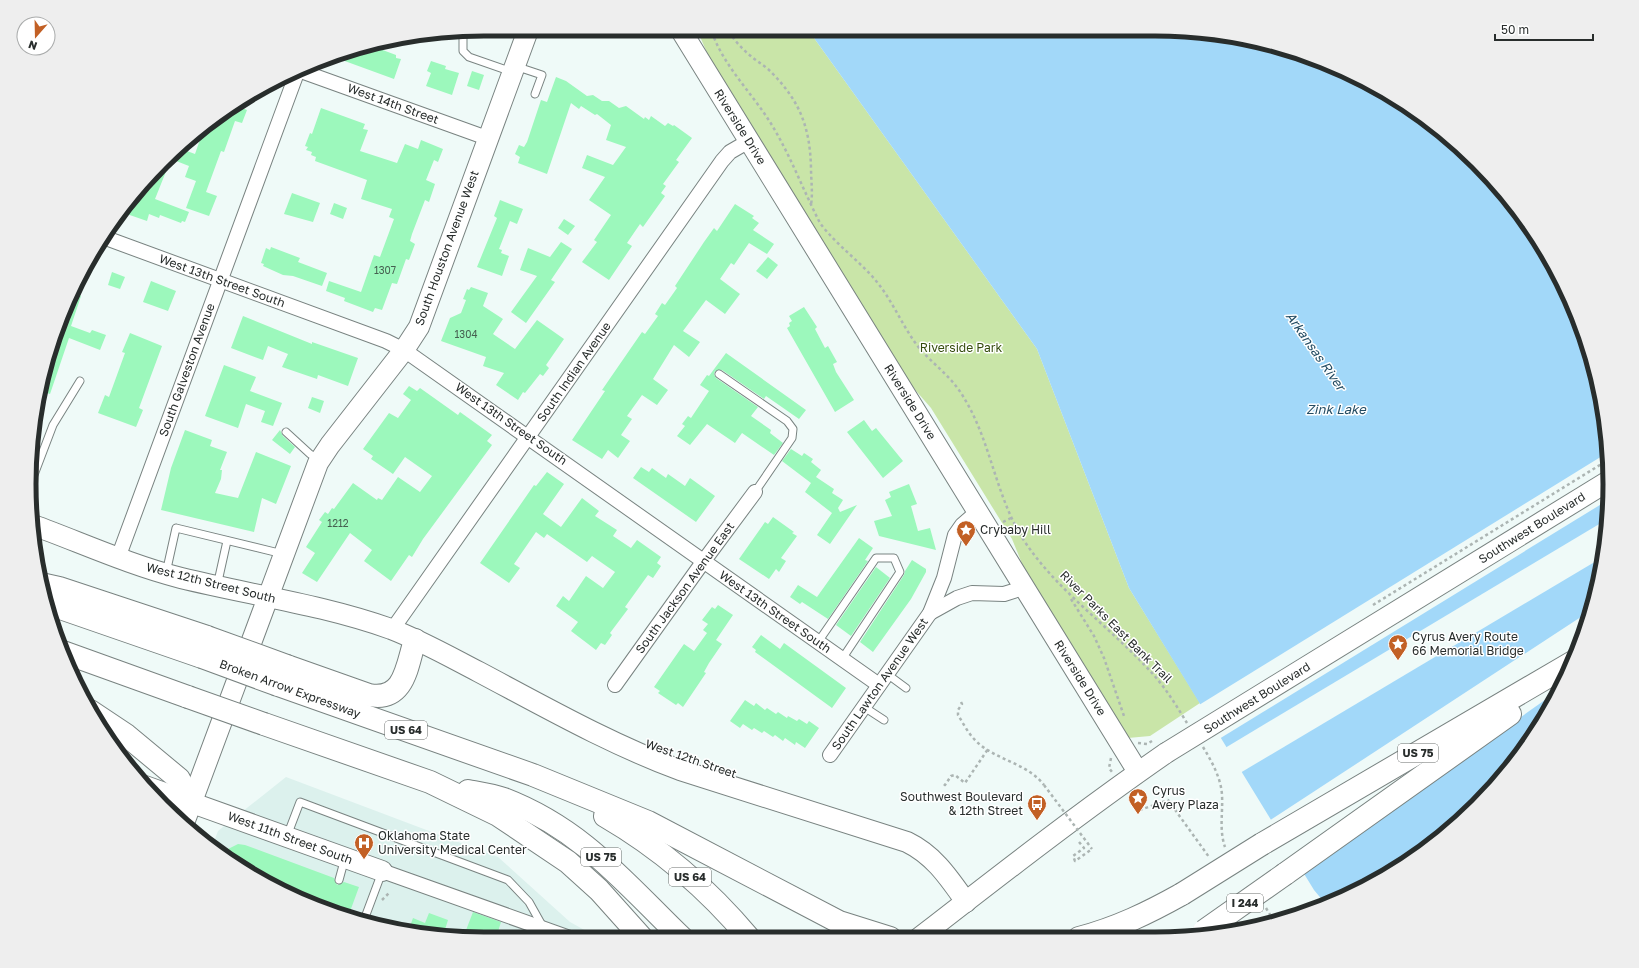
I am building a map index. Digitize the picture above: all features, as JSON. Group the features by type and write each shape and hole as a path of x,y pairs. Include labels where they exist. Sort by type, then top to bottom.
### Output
{"highway":[{"path":"48,586 59,588 204,647"},
{"name":"Broken Arrow Expressway","path":"53,605 204,647 283,675 533,775"},
{"path":"283,675 369,695 382,695 397,688 403,681 415,640"},
{"path":"70,654 430,782 498,815 546,846 599,890 637,932"},
{"name":"US 75","path":"1103,932 1138,918 1182,894 1262,844 1563,668"},
{"name":"I 244","path":"1207,929 1558,680"},
{"path":"104,720 126,735 179,779 191,802"},
{"path":"533,775 648,822 839,922 871,932"},
{"name":"US 64","path":"533,775 623,827 650,845 704,889 744,932"},
{"name":"US 75","path":"430,782 503,798 565,831 589,847 617,872 676,932"}],"main road":[{"name":"South Houston Avenue West","path":"186,818 320,460 404,350 419,327 525,36"},
{"name":"Riverside Drive","path":"684,36 1023,588 1138,772"},
{"name":"Southwest Boulevard","path":"927,932 1138,772 1160,747 1603,484"},
{"name":"West 12th Street South","path":"38,527 118,558 166,573 330,612 392,630"},
{"name":"West 12th Street","path":"392,630 415,640 645,757 680,770 890,835 913,845 936,862 966,902"},
{"name":"West 11th Street South","path":"157,790 382,871"}],"street":[{"name":"West 14th Street","path":"306,73 487,138"},
{"name":"South Galveston Avenue","path":"118,558 295,78"},
{"name":"South Indian Avenue","path":"392,630 722,161 730,152 749,141"},
{"name":"West 13th Street South","path":"109,239 386,341 404,350 842,659 883,679"},
{"name":"South Jackson Avenue East","path":"615,685 755,492"},
{"name":"South Lawton Avenue West","path":"830,755 930,613 944,578 956,535 962,525 977,512"},
{"name":"South Lawton Avenue West","path":"930,613 957,598 972,593 1004,594 1023,588"},
{"name":"West 11th Street South","path":"382,871 553,932"}],"lane":[{"path":"463,37 463,51 469,57 542,76 535,94"},
{"path":"719,374 786,421 793,429 792,438 755,492"},
{"path":"37,467 52,425 80,381"},
{"path":"286,432 310,454 320,460"},
{"path":"166,573 176,528 284,555"},
{"path":"216,586 227,541"},
{"path":"818,642 876,558 894,558 900,572 842,659"},
{"path":"883,679 906,688"},
{"path":"864,707 884,720"},
{"path":"287,837 300,802 508,880 529,902 544,929"},
{"path":"339,880 346,858"},
{"path":"365,916 382,871"}],"path":[{"name":"River Parks East Bank Trail","path":"714,36 722,53 754,96 780,139 811,205 829,235 877,282 889,298 910,336 920,349 955,385 963,396 974,417 1011,518 1028,546 1069,595 1150,671 1164,687 1191,728"},
{"path":"732,36 750,56 772,73 793,97 799,109 805,122 811,148 813,191 811,205"},
{"path":"1370,607 1602,464"},
{"path":"1069,595 1097,643 1127,723"},
{"path":"961,702 962,704 958,715 975,740 988,749 1035,774 1092,849 1075,861 1073,856 1084,848 1079,842"},
{"path":"1180,724 1187,720"},
{"path":"1134,739 1138,743 1160,747"},
{"path":"1202,746 1217,773 1221,789 1221,832 1226,850"},
{"path":"944,784 945,785 951,776 955,775 965,783 982,755 988,749"},
{"path":"1138,811 1158,805 1168,800 1212,861"}],"shaded area":[{"name":"Oklahoma State University Medical Center","path":"286,777 498,857 570,922 588,932 455,931 426,928 368,917 313,898 260,872 214,841 218,831"}],"green space":[{"name":"Riverside Park","path":"700,36 813,36 1037,349 1129,588 1200,703 1150,736 1128,738 1023,566 1012,539 931,408 910,384 708,55"}],"water":[{"name":"Zink Lake","path":"813,36 1155,36 1213,40 1242,45 1271,51 1299,60 1353,82 1379,96 1428,129 1472,167 1510,211 1527,235 1557,286 1569,313 1588,368 1594,397 1602,455 1603,484 1599,542 1594,571 1588,600 1569,655 1543,708 1527,733 1510,757 1472,801 1428,839 1404,856 1353,886 1322,900 1314,890 1129,588 1037,349"}],"pier":[{"path":"1602,456 1602,503 1219,739 1199,705"},
{"name":"Cyrus Avery Route 66 Memorial Bridge","path":"1601,523 1596,561 1240,773 1225,748"},
{"path":"1583,616 1569,655 1549,697 1301,873 1269,821"}],"building":[{"path":"379,49 396,55 396,58 401,59 394,79 341,60"},
{"path":"431,61 446,66 445,69 459,73 452,95 426,86 431,73 427,71"},
{"path":"472,71 484,75 479,90 467,86"},
{"path":"556,77 566,81 587,96 593,95 602,101 609,101 619,108 626,106 644,119 645,117 649,120 651,116 665,126 668,123 673,126 674,125 692,138 676,160 679,162 663,184 666,186 661,193 665,196 643,227 640,224 627,243 632,246 609,280 582,262 597,242 594,240 611,215 589,200 605,177 582,168 587,155 613,165 626,147 606,140 611,125 597,114 595,115 581,106 579,109 571,103 547,174 518,163 520,157 515,154 519,145 524,147 527,142 541,100 547,102"},
{"path":"242,108 247,110 242,123 235,121 224,152 221,151 206,192 217,196 209,216 186,208 196,181 185,177 189,166 174,160 185,150 195,154 201,137"},
{"path":"321,108 365,124 363,129 368,130 360,151 397,163 405,144 418,149 421,140 443,149 438,162 434,160 426,180 435,184 429,202 425,200 412,234 410,241 415,244 409,260 406,259 397,284 392,283 382,310 375,308 373,312 344,301 345,298 326,291 329,281 361,292 374,255 380,257 394,219 389,217 392,209 361,199 367,180 315,161 316,157 311,155 312,152 306,150 308,147 305,146 310,133 312,134"},
{"path":"168,166 155,199 189,212 185,222 182,221 181,223 160,215 159,218 149,214 147,221 127,214"},
{"path":"292,193 320,203 313,222 284,214"},
{"path":"500,200 523,209 517,224 510,221 499,249 502,250 501,253 509,256 502,276 477,267 497,218 494,216"},
{"path":"334,203 347,208 343,219 330,214"},
{"path":"735,204 754,216 752,218 759,223 753,230 774,244 767,254 749,243 734,265 731,263 720,279 740,294 725,314 706,300 683,331 700,342 689,357 674,345 653,379 668,390 657,405 642,395 627,416 632,419 621,435 630,441 618,458 608,450 602,459 572,440 605,391 602,390 642,332 645,334 658,316 655,314 662,303 665,305 677,288 675,286 704,242 714,228 717,231"},
{"path":"564,219 575,226 568,235 558,228"},
{"path":"561,242 572,249 551,280 555,282 526,323 511,312 537,276 520,270 528,248 550,257"},
{"path":"271,247 300,258 298,262 327,273 322,286 293,276 283,275 263,266 264,264 261,263 266,248 270,250"},
{"path":"768,257 778,265 767,279 756,271"},
{"path":"112,272 125,277 120,289 108,285"},
{"path":"151,281 176,291 168,311 143,302"},
{"path":"471,287 488,293 483,306 503,319 493,334 515,349 537,320 564,339 546,365 549,368 543,376 540,374 525,393 523,392 518,400 496,385 504,373 483,366 486,357 441,341 450,318 461,313 466,300 463,299 467,289 469,290"},
{"path":"78,295 81,296 71,326 90,333 92,330 106,335 100,350 69,338 50,394 46,393 51,368 60,340"},
{"path":"804,307 817,327 815,329 825,348 828,346 837,362 833,364 836,372 854,400 835,412 787,328 790,326 789,323 792,321 789,316"},
{"path":"243,316 312,344 312,342 358,358 348,386 318,375 317,379 282,367 288,354 268,346 263,360 231,348"},
{"path":"130,333 162,346 139,408 143,410 136,427 98,413 105,395 109,397 125,353 122,352"},
{"path":"726,353 806,410 799,419 766,396 764,399 722,370 715,371 714,374 716,378 758,407 751,416 771,430 770,433 783,443 774,455 742,433 735,443 707,424 690,445 677,436 685,426 682,424 688,416 691,418 709,391 700,385 707,375 709,376"},
{"path":"224,365 256,377 250,391 282,403 273,426 261,422 265,411 246,404 238,428 205,416"},
{"path":"409,386 417,391 420,388 458,415 460,412 492,435 487,441 492,445 423,539 412,557 409,555 391,581 364,561 372,550 350,533 317,582 302,573 315,553 306,547 322,522 319,520 325,512 328,514 332,508 334,509 353,483 377,500 378,498 382,500 398,477 420,492 432,476 405,457 393,474 371,459 373,456 363,449 389,413 398,418 411,400 403,394"},
{"path":"312,397 324,401 320,413 308,408"},
{"path":"864,420 872,431 876,428 903,461 883,478 847,432"},
{"path":"185,430 212,440 210,446 227,452 220,470 222,470 221,479 215,493 238,498 256,452 291,466 276,504 262,498 254,532 161,510 171,468"},
{"path":"280,430 283,436 295,447 290,454 272,440"},
{"path":"791,449 802,456 804,453 813,459 811,462 821,470 816,477 834,489 832,493 843,500 838,508 840,512 857,505 830,544 817,535 832,513 805,492 811,483 782,461"},
{"path":"641,467 649,472 652,468 666,478 668,474 685,486 690,478 715,496 696,522 633,478"},
{"path":"547,472 564,484 543,514 561,527 582,498 599,511 595,516 617,530 613,536 631,548 637,540 661,557 657,563 661,566 653,578 648,575 625,607 628,609 610,633 612,635 605,645 601,643 596,650 571,631 578,622 556,606 563,596 569,601 586,576 603,588 615,572 592,556 587,562 547,534 544,538 536,532 514,564 520,568 509,583 480,563 534,485 536,486"},
{"path":"909,484 917,504 911,506 918,531 930,528 936,550 879,536 874,521 892,516 885,500 891,497 889,492"},
{"path":"773,517 794,532 792,533 797,536 781,558 786,561 779,572 776,569 769,579 739,559 765,522 768,524"},
{"path":"859,538 873,548 865,560 868,561 828,619 802,602 800,604 790,597 798,585 817,597"},
{"path":"912,560 926,569 926,572 911,599 873,652 860,642 904,575"},
{"path":"876,567 890,578 851,636 836,625"},
{"path":"718,605 733,615 716,640 722,644 704,672 706,673 683,707 678,703 676,705 658,693 660,691 654,687 684,644 694,651 707,633 703,630 708,624 702,620 712,607 715,609"},
{"path":"761,635 780,649 784,643 846,688 832,708 755,652 756,650 752,647"},
{"path":"745,700 754,706 756,703 765,710 767,708 776,714 778,712 787,718 788,716 797,721 799,719 807,724 809,721 819,728 805,748 796,742 795,745 785,738 783,741 775,735 773,737 764,731 762,733 754,728 752,730 743,724 740,728 730,721"},
{"path":"238,844 245,845 334,878 337,885 344,882 359,887 350,911 313,898 286,886 260,872 226,850"},
{"path":"473,912 501,922 498,932 466,931"},
{"path":"429,913 448,920 445,930 410,925 413,918 425,923"}],"place":[{"name":"Crybaby Hill","path":"966,547"},
{"name":"Cyrus Avery Route 66 Memorial Bridge","path":"1398,661"},
{"name":"Cyrus Avery Plaza","path":"1138,815"},
{"name":"Southwest Boulevard & 12th Street","path":"1037,821"},
{"name":"Oklahoma State University Medical Center","path":"364,860"}],"water label":[{"name":"Arkansas River","path":"1316,351"}]}
